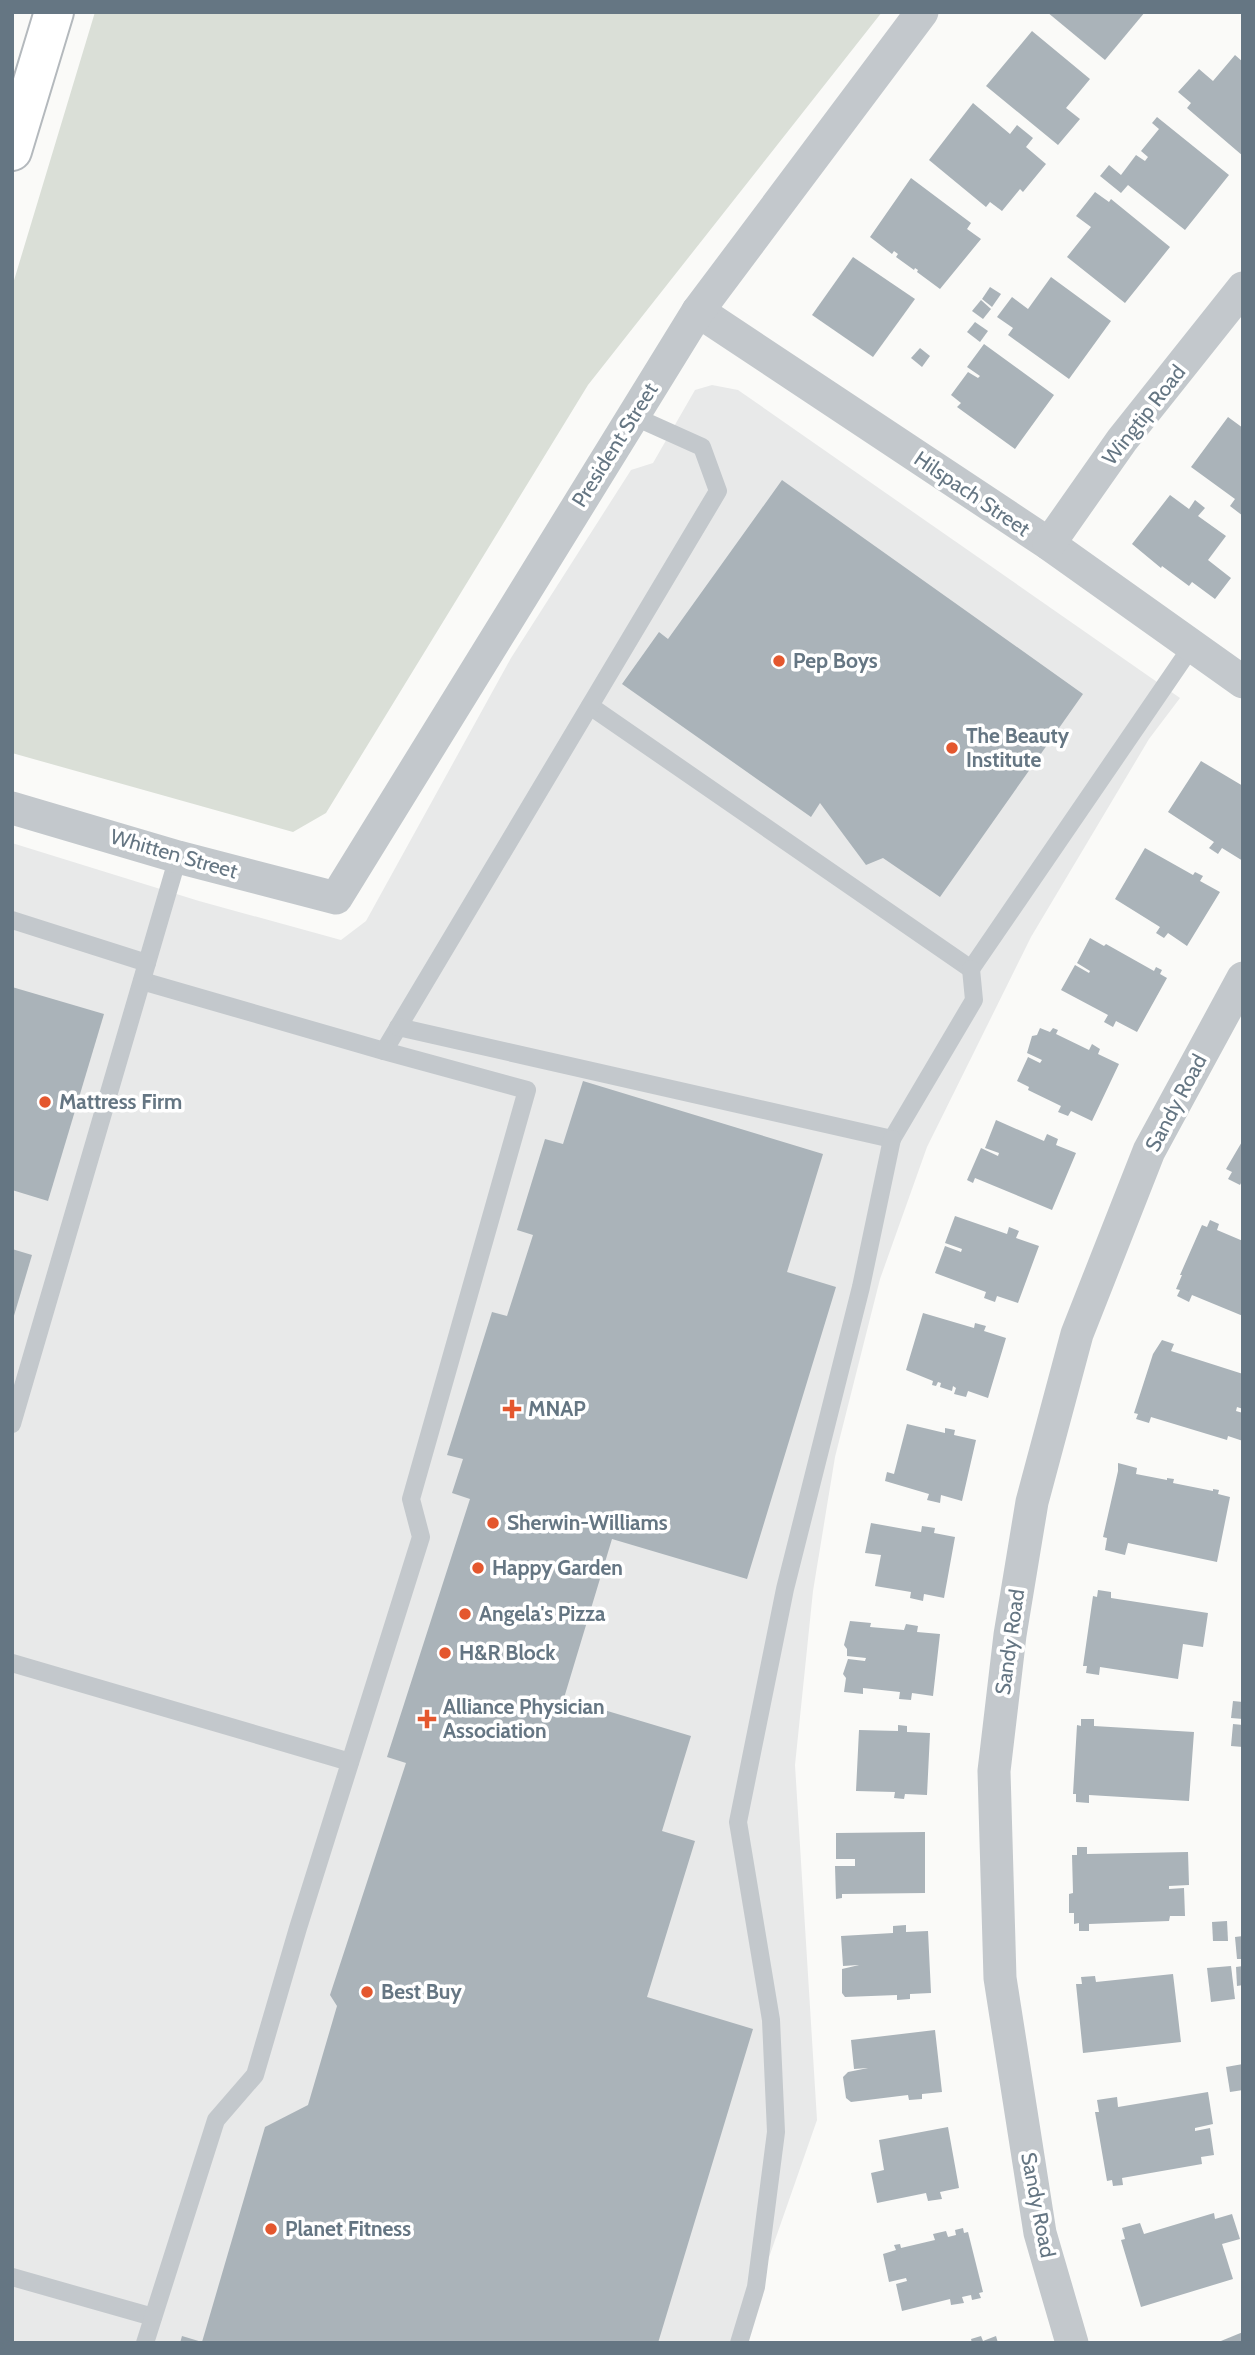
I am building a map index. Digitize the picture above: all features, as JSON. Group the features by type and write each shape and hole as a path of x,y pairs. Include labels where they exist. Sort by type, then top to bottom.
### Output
{"highway":[{"path":"12,151 54,12"}],"street":[{"name":"President Street","path":"336,898 698,311 922,12"},
{"name":"Wingtip Road","path":"1049,544 1122,440 1243,288"},
{"name":"Hilspach Street","path":"698,311 1049,544 1243,682"},
{"name":"Whitten Street","path":"12,808 178,857 336,898"},
{"name":"Sandy Road","path":"1072,2343 1040,2234 1000,1978 994,1771 1010,1635 1032,1502 1077,1334 1149,1151 1243,978"}],"lane":[{"path":"384,1051 718,491 702,447 633,416"},
{"path":"739,2343 756,2287 776,2132 771,2020 738,1822 785,1589 861,1287 892,1139 974,1000 971,969 1192,646"},
{"path":"590,706 971,969"},
{"path":"12,1424 178,857"},
{"path":"12,920 144,972 384,1051 527,1090"},
{"path":"398,1027 892,1139"},
{"path":"145,2343 216,2120 255,2075 421,1537 411,1499 537,1058"},
{"path":"12,1662 350,1762"},
{"path":"12,2277 153,2317"}],"shaded area":[{"path":"95,12 882,12 588,385 326,813 293,832 12,753 12,287"},
{"path":"712,385 738,390 1180,698 1149,739 1031,937 927,1147 880,1279 835,1457 813,1591 795,1765 817,2120 739,2343 12,2343 12,843 199,901 341,940 366,921 511,658 631,470 653,463 695,390"}],"building":[{"path":"1047,12 1145,12 1105,60"},
{"path":"1032,31 1090,79 1066,108 1080,119 1058,145 986,86"},
{"path":"1235,55 1243,62 1243,156 1187,108 1191,103 1178,92 1199,69 1213,81"},
{"path":"973,103 1010,134 1017,125 1033,138 1026,147 1046,164 1023,192 1020,189 1002,211 990,202 986,207 929,160"},
{"path":"1157,117 1229,175 1185,230 1128,185 1121,193 1100,176 1109,165 1121,175 1136,155 1145,161 1148,157 1141,151 1159,129 1152,123"},
{"path":"911,178 971,223 967,229 981,239 940,289 917,272 918,270 896,257 898,254 894,251 892,254 870,237"},
{"path":"1095,192 1109,202 1111,199 1170,247 1125,303 1067,257 1091,227 1076,216"},
{"path":"853,257 915,299 873,357 812,315"},
{"path":"1051,277 1111,321 1069,379 1008,335 1013,328 997,317 1012,297 1028,309"},
{"path":"990,287 1001,294 992,307 982,299"},
{"path":"981,300 991,309 983,319 972,311"},
{"path":"975,322 988,331 980,342 967,332"},
{"path":"984,344 1054,395 1015,449 957,407 961,403 951,395 968,372 978,378 980,376 967,367"},
{"path":"920,348 930,356 922,367 911,358"},
{"path":"1228,417 1243,428 1243,516 1230,506 1235,499 1191,467"},
{"path":"782,480 1083,694 940,897 883,858 866,865 820,803 811,817 622,684 659,632 668,639"},
{"path":"1170,495 1189,509 1195,500 1205,508 1198,516 1226,536 1208,560 1231,578 1215,599 1192,582 1189,586 1162,566 1161,568 1132,544"},
{"path":"1201,761 1243,786 1243,861 1222,848 1218,854 1209,848 1214,842 1168,812"},
{"path":"1145,848 1193,875 1195,872 1203,876 1200,881 1220,892 1187,946 1168,933 1164,938 1156,933 1160,927 1115,899"},
{"path":"1090,938 1154,971 1156,967 1162,970 1160,974 1167,978 1137,1032 1116,1021 1113,1027 1104,1022 1108,1015 1061,990 1075,965 1089,973 1090,971 1077,963"},
{"name":"Mattress Firm","path":"12,987 104,1014 48,1201 12,1190"},
{"path":"1040,1028 1050,1032 1053,1028 1058,1030 1056,1034 1089,1050 1092,1044 1100,1049 1098,1054 1119,1064 1092,1121 1071,1111 1068,1116 1058,1112 1061,1106 1028,1090 1029,1087 1017,1081 1028,1057 1040,1063 1042,1060 1027,1053 1032,1036 1037,1035"},
{"path":"583,1081 823,1154 787,1272 836,1287 747,1579 612,1539 564,1698 691,1736 662,1831 695,1841 647,1997 753,2029 658,2343 180,2343 182,2336 202,2342 265,2127 308,2105 337,2006 330,1995 406,1763 387,1757 470,1499 452,1493 463,1459 447,1455 492,1312 507,1316 533,1235 517,1230 545,1139 563,1144"},
{"path":"996,1120 1044,1141 1047,1134 1058,1139 1056,1145 1076,1153 1052,1210 975,1178 973,1183 967,1180 981,1148 998,1156 999,1153 985,1148"},
{"path":"1243,1140 1243,1179 1240,1185 1228,1179 1232,1172 1226,1169"},
{"path":"955,1216 1007,1234 1009,1227 1019,1231 1016,1238 1039,1246 1018,1303 997,1296 995,1302 984,1298 986,1292 935,1273 945,1246 961,1252 962,1249 945,1243"},
{"path":"1210,1220 1219,1224 1217,1230 1243,1241 1243,1316 1192,1295 1189,1302 1177,1296 1180,1290 1176,1289 1180,1275 1202,1225 1207,1227"},
{"path":"12,1249 32,1255 13,1319 12,1319"},
{"path":"923,1313 974,1328 975,1323 986,1326 984,1331 1006,1338 988,1398 968,1391 966,1397 954,1394 956,1388 953,1386 952,1391 940,1387 941,1383 938,1382 936,1386 932,1385 933,1381 906,1370"},
{"path":"1162,1340 1174,1344 1171,1351 1243,1374 1243,1409 1237,1407 1236,1411 1243,1413 1243,1441 1228,1436 1227,1440 1151,1417 1149,1423 1136,1419 1138,1414 1134,1413 1153,1354"},
{"path":"907,1424 945,1433 945,1428 955,1430 954,1435 976,1440 962,1501 941,1495 940,1503 927,1500 929,1494 885,1481 887,1472 894,1474"},
{"path":"1118,1463 1137,1468 1136,1474 1174,1479 1173,1483 1219,1490 1218,1494 1230,1497 1217,1562 1128,1543 1125,1555 1105,1550 1107,1538 1103,1537"},
{"path":"871,1523 921,1532 922,1526 935,1528 934,1533 955,1537 944,1598 924,1594 923,1601 910,1598 911,1592 875,1586 881,1555 865,1553"},
{"path":"1098,1590 1111,1592 1111,1598 1208,1613 1203,1647 1183,1644 1178,1679 1100,1667 1099,1675 1086,1673 1087,1666 1083,1666 1093,1596 1097,1597"},
{"path":"850,1621 871,1623 870,1627 904,1630 906,1624 918,1626 917,1632 940,1634 933,1696 912,1693 911,1700 899,1699 900,1692 863,1688 863,1694 844,1692 846,1678 843,1674 848,1659 865,1661 866,1658 847,1656 844,1645"},
{"path":"1233,1701 1243,1702 1243,1719 1231,1718"},
{"path":"1081,1719 1094,1719 1094,1726 1194,1732 1189,1801 1089,1795 1089,1803 1076,1802 1076,1794 1073,1794 1077,1725 1081,1726"},
{"path":"1233,1724 1243,1725 1243,1747 1231,1746"},
{"path":"898,1725 907,1726 907,1732 930,1733 927,1795 905,1794 904,1799 894,1798 895,1792 856,1791 859,1730 898,1731"},
{"path":"925,1832 925,1893 842,1894 842,1898 836,1899 835,1866 855,1866 855,1859 836,1859 836,1833"},
{"path":"1077,1847 1087,1847 1087,1854 1188,1852 1189,1885 1169,1886 1169,1889 1184,1888 1185,1916 1170,1916 1169,1921 1089,1924 1089,1931 1079,1931 1079,1923 1074,1924 1074,1913 1069,1913 1069,1894 1073,1893 1072,1855 1077,1855"},
{"path":"1227,1921 1228,1941 1213,1941 1212,1922"},
{"path":"906,1925 906,1932 928,1931 931,1993 910,1994 910,1999 897,2000 897,1995 845,1997 842,1993 842,1969 859,1965 843,1966 841,1936 893,1933 893,1926"},
{"path":"1243,1936 1243,1959 1237,1959 1235,1937"},
{"path":"1231,1966 1235,1999 1211,2002 1207,1968"},
{"path":"1243,1966 1243,1985 1237,1986 1236,1967"},
{"path":"1173,1974 1181,2042 1083,2053 1076,1984 1082,1984 1081,1977 1095,1976 1096,1982"},
{"path":"935,2030 942,2092 922,2094 922,2099 909,2100 908,2095 851,2102 846,2098 843,2077 848,2072 868,2068 854,2069 851,2040"},
{"path":"1243,2064 1243,2090 1230,2092 1226,2067"},
{"path":"1208,2092 1213,2124 1195,2128 1195,2131 1210,2128 1214,2155 1201,2157 1202,2164 1122,2178 1123,2185 1113,2186 1112,2180 1107,2181 1095,2112 1099,2112 1097,2100 1117,2097 1118,2107"},
{"path":"948,2127 959,2188 940,2192 942,2199 928,2201 926,2193 877,2203 871,2173 884,2170 879,2140"},
{"path":"1214,2213 1215,2219 1232,2214 1240,2239 1222,2244 1233,2279 1141,2307 1121,2240 1125,2239 1122,2228 1140,2223 1144,2234"},
{"path":"963,2228 964,2233 968,2232 983,2292 979,2293 981,2298 972,2300 971,2295 962,2297 964,2303 951,2305 950,2299 902,2311 896,2284 907,2281 906,2278 889,2282 883,2254 896,2250 894,2245 900,2244 901,2248 935,2240 933,2234 946,2231 948,2237 956,2235 955,2230"},
{"path":"1243,2332 1243,2343 1216,2343"},
{"path":"981,2336 983,2341 996,2336 998,2343 972,2343 971,2339"}],"place":[{"name":"Pep Boys","path":"779,661"},
{"name":"The Beauty Institute","path":"952,748"},
{"name":"Mattress Firm","path":"45,1102"},
{"name":"MNAP","path":"512,1409"},
{"name":"Sherwin-Williams","path":"493,1523"},
{"name":"Happy Garden","path":"478,1568"},
{"name":"Angela's Pizza","path":"465,1614"},
{"name":"H&R Block","path":"445,1653"},
{"name":"Alliance Physician Association","path":"427,1719"},
{"name":"Best Buy","path":"367,1992"},
{"name":"Planet Fitness","path":"271,2229"}]}
